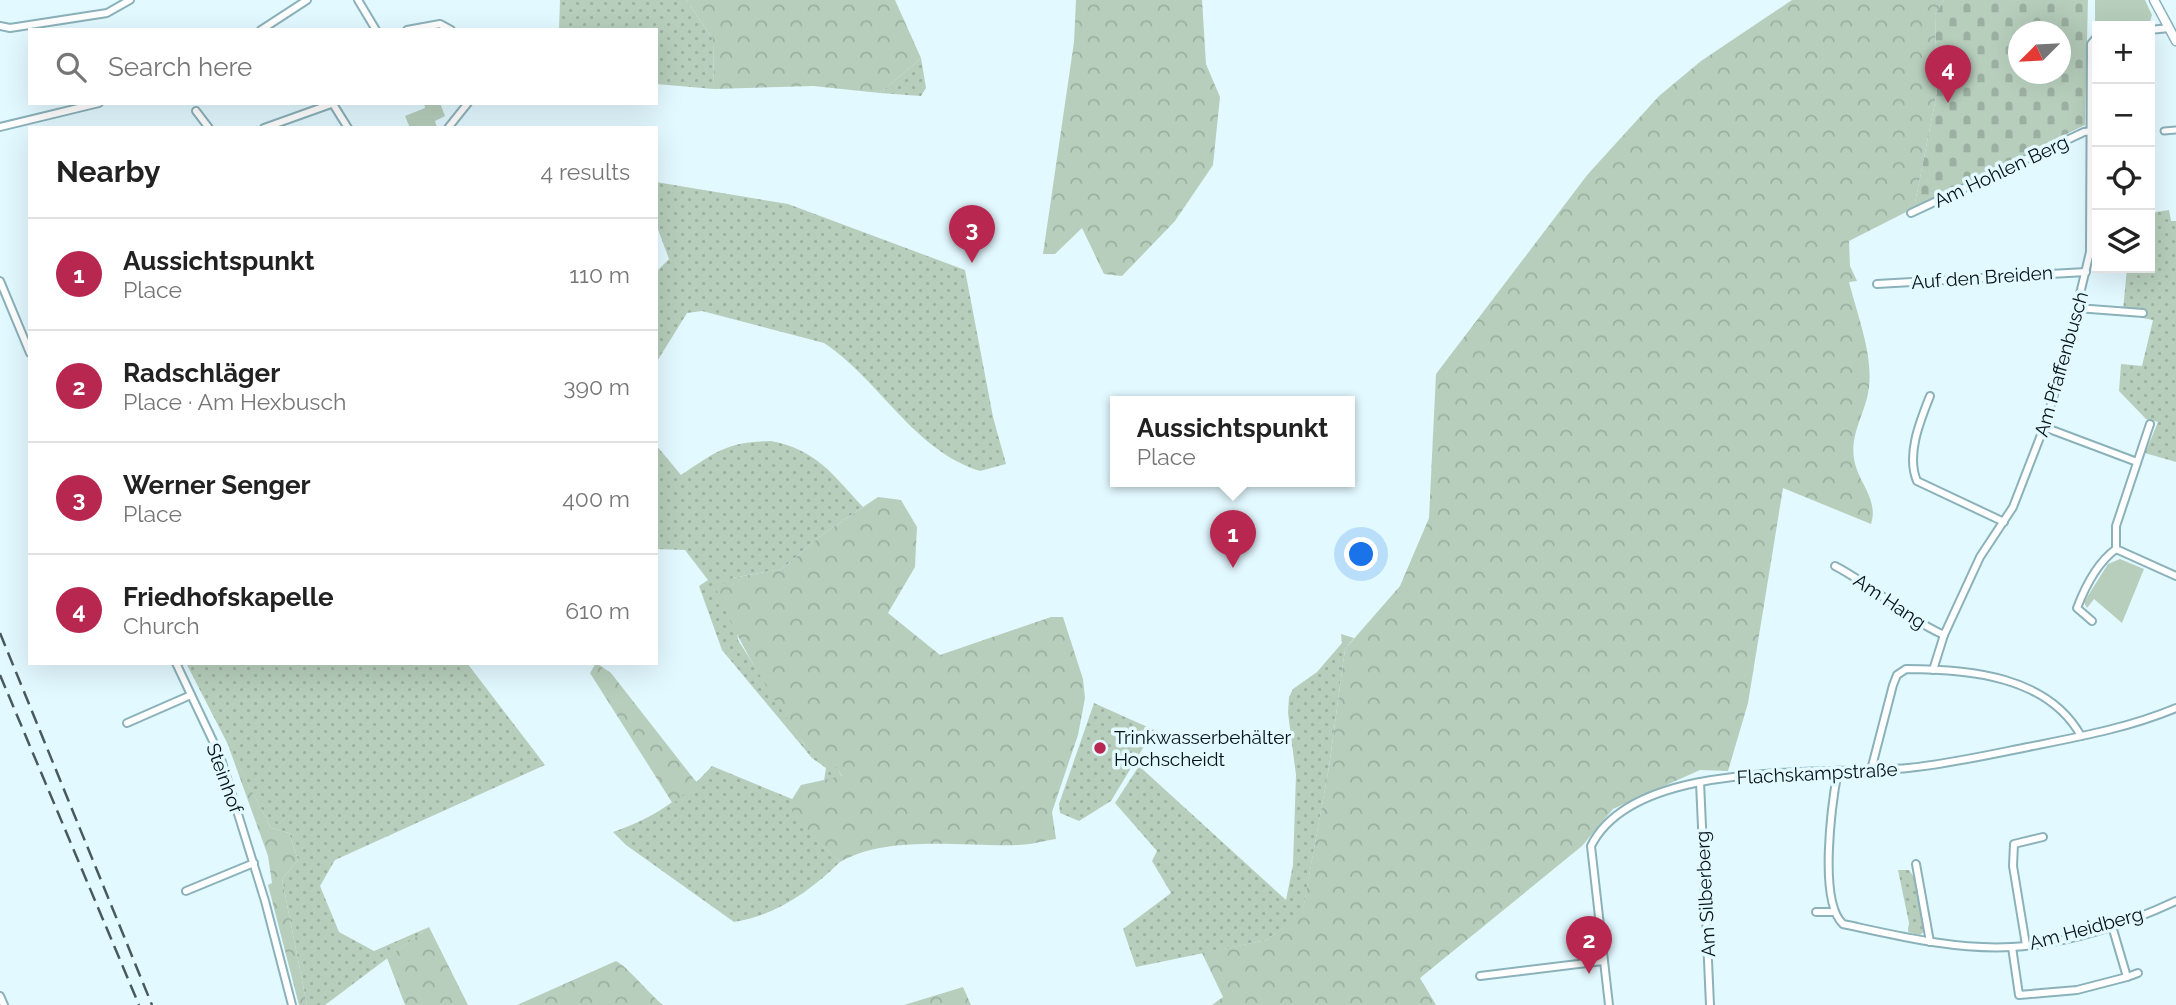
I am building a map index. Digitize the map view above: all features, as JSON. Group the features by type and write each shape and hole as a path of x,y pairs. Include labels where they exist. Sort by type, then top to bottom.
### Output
{"street":[{"path":"0,26 10,27 107,12 130,0"},
{"path":"264,28 307,0"},
{"path":"358,0 375,28"},
{"path":"2154,0 2173,34"},
{"path":"418,28 440,24 447,28"},
{"path":"2155,31 2173,34"},
{"name":"Am Pfaffenbusch","path":"1933,670 1944,635 1980,557 2013,507 2044,427 2086,272 2091,234 2092,43"},
{"path":"0,127 91,105"},
{"path":"270,126 331,105"},
{"path":"335,105 347,126"},
{"path":"450,126 466,105"},
{"path":"196,111 207,126"},
{"path":"2164,131 2176,130"},
{"name":"Am Hohlen Berg","path":"1911,213 2084,132 2092,131"},
{"name":"Auf den Breiden","path":"1877,284 2086,272"},
{"path":"0,281 28,347"},
{"path":"2077,307 2143,313"},
{"path":"1930,396 1914,449 1917,481 2004,522"},
{"path":"2116,549 2116,526 2150,424"},
{"path":"2044,427 2137,462"},
{"path":"2116,549 2176,576"},
{"path":"2091,621 2077,608 2089,583 2108,555 2116,549"},
{"name":"Am Hang","path":"1835,566 1864,580 1903,612 1944,635"},
{"name":"Steinhof","path":"177,665 220,756 254,863 292,1005"},
{"path":"1871,770 1898,675 1906,669 1983,674 2037,693 2059,706 2081,736"},
{"path":"127,723 191,695"},
{"name":"Flachskampstraße","path":"1609,1005 1590,853 1595,837 1614,819 1647,799 1700,782 1766,772 1871,770 1971,759 2131,725 2176,708"},
{"path":"1834,912 1829,864 1830,830 1838,770"},
{"name":"Am Silberberg","path":"1700,782 1710,1005"},
{"path":"2026,945 2014,866 2014,844 2043,837"},
{"path":"186,891 254,863"},
{"path":"1916,864 1930,942"},
{"name":"Am Heidberg","path":"1816,912 1834,912 1843,924 1930,942 2012,947 2112,926 2176,901"},
{"path":"2112,926 2127,977"},
{"path":"2012,947 2019,995 2077,990 2138,973"},
{"path":"1480,976 1604,961"},
{"path":"0,996 4,1005"}],"green space":[{"path":"560,0 686,0 713,39 714,89 658,84 658,28 559,28"},
{"path":"686,0 895,0 921,58 880,93 813,86 714,89 713,39"},
{"path":"1076,0 1202,0 1206,64 1220,97 1213,165 1175,221 1122,276 1104,274 1082,228 1055,254 1043,254 1074,42"},
{"path":"1792,0 1944,0 1935,15 1937,92 1914,208 1849,241 1850,266 1857,281 1849,282 1867,348 1870,374 1853,449 1856,468 1872,507 1871,524 1783,488 1748,703 1728,771 1700,770 1613,809 1582,846 1420,978 1436,1005 1212,1005 1223,997 1202,953 1267,940 1302,914 1329,767 1345,649 1400,586 1429,518 1436,374 1588,174 1659,96 1701,61"},
{"path":"1944,0 2088,0 2085,125 1914,208 1937,92 1935,15"},
{"path":"2095,0 2145,0 2152,15 2150,21 2095,21"},
{"path":"921,58 926,88 921,96 880,93"},
{"path":"424,105 441,105 445,116 435,121 436,126 409,126 405,116 425,108"},
{"path":"658,182 788,204 965,270 993,417 1006,464 980,471 956,461 916,431 863,376 824,343 702,311 687,313 658,360 658,270 669,259 658,229"},
{"path":"2169,210 2171,221 2176,221 2176,462 2145,453 2158,422 2146,419 2119,391 2121,364 2142,366 2153,320 2142,318 2143,311 2123,310 2127,273 2155,273 2155,212"},
{"path":"771,441 800,450 823,465 863,507 823,534 782,569 732,578 738,640 804,744 836,765 842,777 824,781 826,768 812,758 722,650 699,586 708,580 685,550 658,549 658,447 681,475 723,449 743,443"},
{"path":"878,497 901,500 917,527 915,567 888,613 940,655 1051,617 1063,617 1083,679 1085,698 1078,735 1052,812 1056,839 1018,845 903,845 859,853 840,862 793,819 791,801 801,785 842,776 834,765 802,741 744,648 716,589 732,578 782,569 823,534"},
{"path":"2120,559 2144,569 2122,623 2094,599 2087,608 2084,602 2108,564"},
{"path":"1341,634 1354,638 1345,649 1329,767 1302,915 1267,940 1136,967 1123,929 1171,893 1152,861 1157,851 1115,803 1139,766 1286,900 1293,865 1296,775 1288,713 1289,697 1293,689 1317,672 1342,643"},
{"path":"187,665 469,665 545,765 335,860 320,886 339,932 374,951 429,927 325,1005 307,1005 282,879 298,860 289,833 271,828"},
{"path":"595,665 599,665 611,673 697,783 673,804 590,673"},
{"path":"1094,703 1154,730 1111,801 1079,821 1060,813 1059,804"},
{"path":"227,742 271,828 289,833 298,860 282,879 307,1005 299,1005 268,885 272,883 268,856"},
{"path":"712,766 792,799 794,819 840,862 817,883 779,908 734,922 626,845 613,832 667,806"},
{"path":"1898,870 1909,870 1916,880 1926,930 1920,935 1908,932 1909,923"},
{"path":"429,927 468,1005 405,1005 387,958"},
{"path":"616,961 663,1005 517,1005"},
{"path":"963,987 971,1005 904,1005"}],"railway":[{"path":"0,633 152,1005"},
{"path":"0,675 139,1005"}],"place":[{"name":"Friedhofskapelle","path":"1948,103"},
{"name":"Werner Senger","path":"972,263"},
{"name":"Aussichtspunkt","path":"1233,568"},
{"name":"Trinkwasserbehälter Hochscheidt","path":"1100,748"},
{"name":"Radschläger","path":"1589,974"}]}
